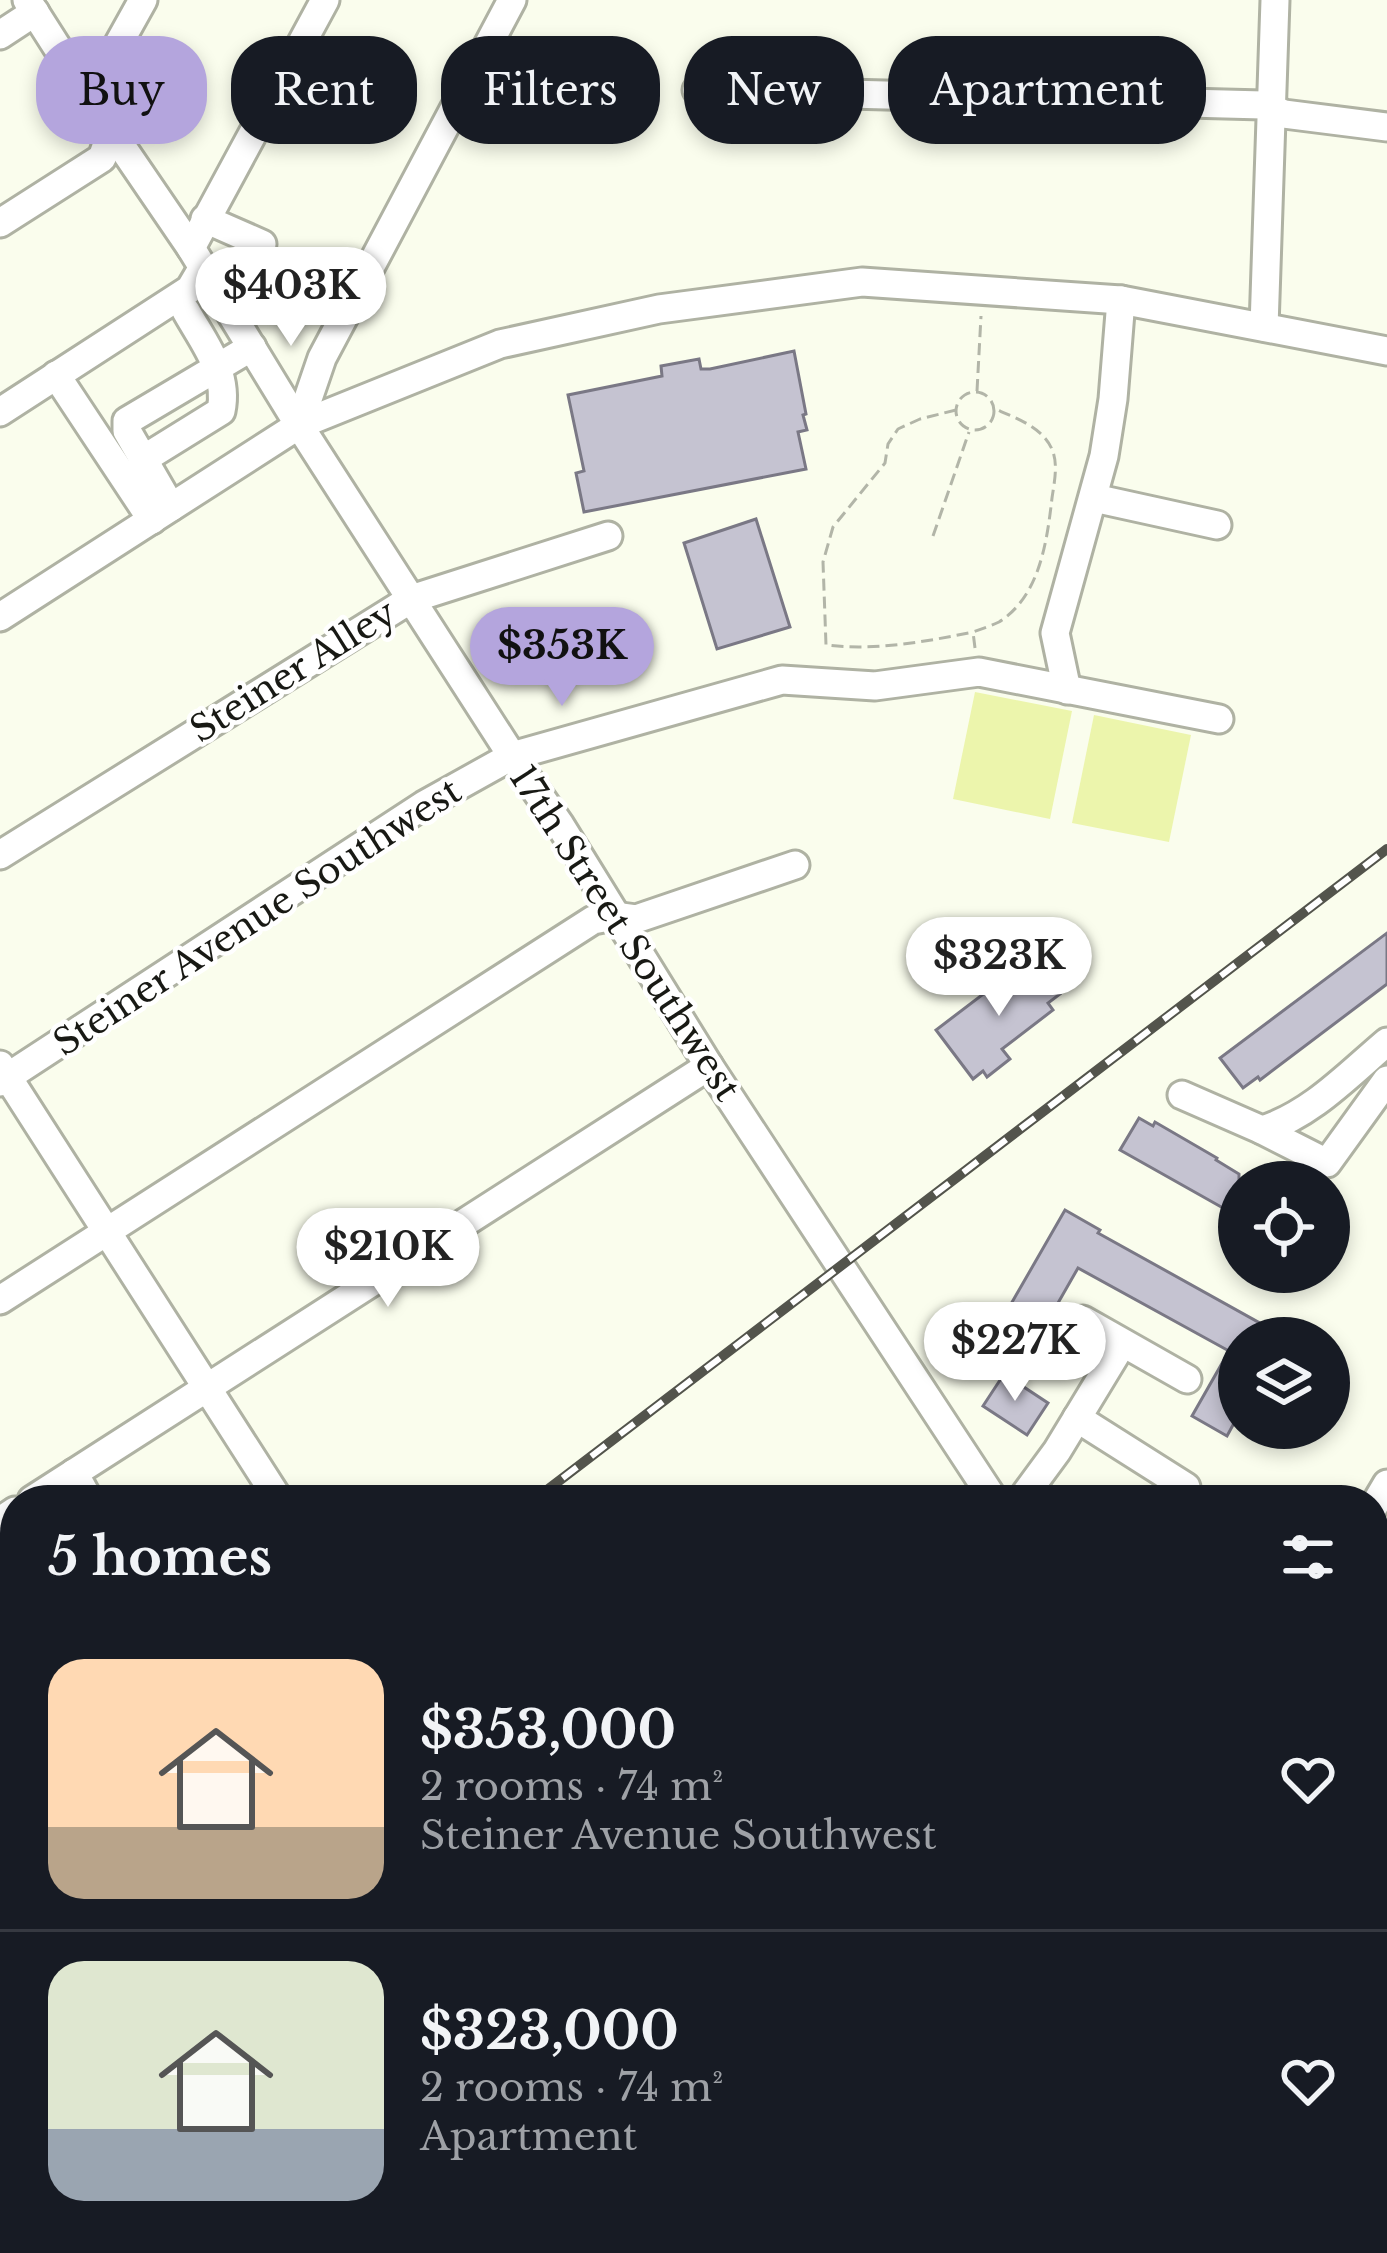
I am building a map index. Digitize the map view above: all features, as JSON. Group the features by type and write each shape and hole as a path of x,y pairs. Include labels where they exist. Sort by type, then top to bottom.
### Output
{"street":[{"path":"124,36 143,0"},
{"path":"0,412 190,289 205,219 325,0"},
{"path":"299,425 322,358 512,0"},
{"path":"1264,327 1275,0"},
{"path":"0,35 31,6"},
{"name":"17th Street Southwest","path":"31,6 50,36"},
{"path":"864,94 1263,105 1284,114 1387,127"},
{"path":"0,223 102,158 107,144"},
{"name":"17th Street Southwest","path":"120,144 560,825 709,1066 984,1485"},
{"path":"205,219 262,244"},
{"path":"162,513 127,431 128,422 299,425 500,344 659,309 862,282 1121,300 1387,351"},
{"path":"1067,689 1055,633 1105,456 1121,300"},
{"path":"142,460 189,425 221,411 225,394 218,367 186,311"},
{"path":"0,617 162,513 189,425 218,367 252,347"},
{"path":"56,375 162,513"},
{"path":"1094,498 1217,525"},
{"name":"Steiner Alley","path":"0,855 411,598 608,536"},
{"name":"Steiner Avenue Southwest","path":"3,1075 424,805 512,756 782,680 875,686 979,672 1219,719"},
{"path":"0,1300 593,920 636,919 795,865"},
{"path":"1262,1130 1285,1123 1315,1103 1387,1042"},
{"path":"55,1485 709,1066"},
{"path":"3,1075 269,1485"},
{"path":"1182,1096 1327,1163 1387,1079"},
{"path":"1083,1320 1187,1379"},
{"path":"1031,1485 1122,1344"},
{"path":"1077,1418 1183,1485"},
{"path":"74,1473 81,1485"}],"path":[{"path":"977,391 983,291"},
{"path":"977,391 988,396 994,417 985,429 970,430 958,421 956,410 960,400 977,391"},
{"path":"956,410 898,429 887,444 885,463 833,527 823,562 826,645 905,644 973,632 998,622 1017,606 1047,548 1053,451 1040,432 995,410"},
{"path":"933,536 970,430"},
{"path":"973,632 979,672"}],"green space":[{"path":"975,692 1072,711 1050,819 953,799"},
{"path":"1094,715 1191,735 1169,842 1072,823"}],"building":[{"path":"794,351 806,414 807,430 798,432 806,469 584,512 576,473 584,471 568,395 662,376 661,366 699,359 701,369 710,369"},
{"path":"756,519 790,627 717,649 684,543"},
{"path":"1387,933 1387,984 1243,1088 1220,1058"},
{"path":"1032,957 1060,994 1048,1003 1053,1010 1002,1049 1010,1059 987,1077 983,1071 973,1079 936,1030"},
{"path":"1139,1118 1153,1126 1155,1122 1217,1158 1218,1205 1120,1150"},
{"path":"1065,1210 1249,1317 1218,1317 1218,1345 1078,1268 1042,1331 1007,1311"},
{"path":"1218,1370 1218,1431 1192,1416"},
{"path":"1004,1374 1048,1403 1027,1435 983,1406"}],"railway":[{"path":"554,1485 1387,849"}]}
